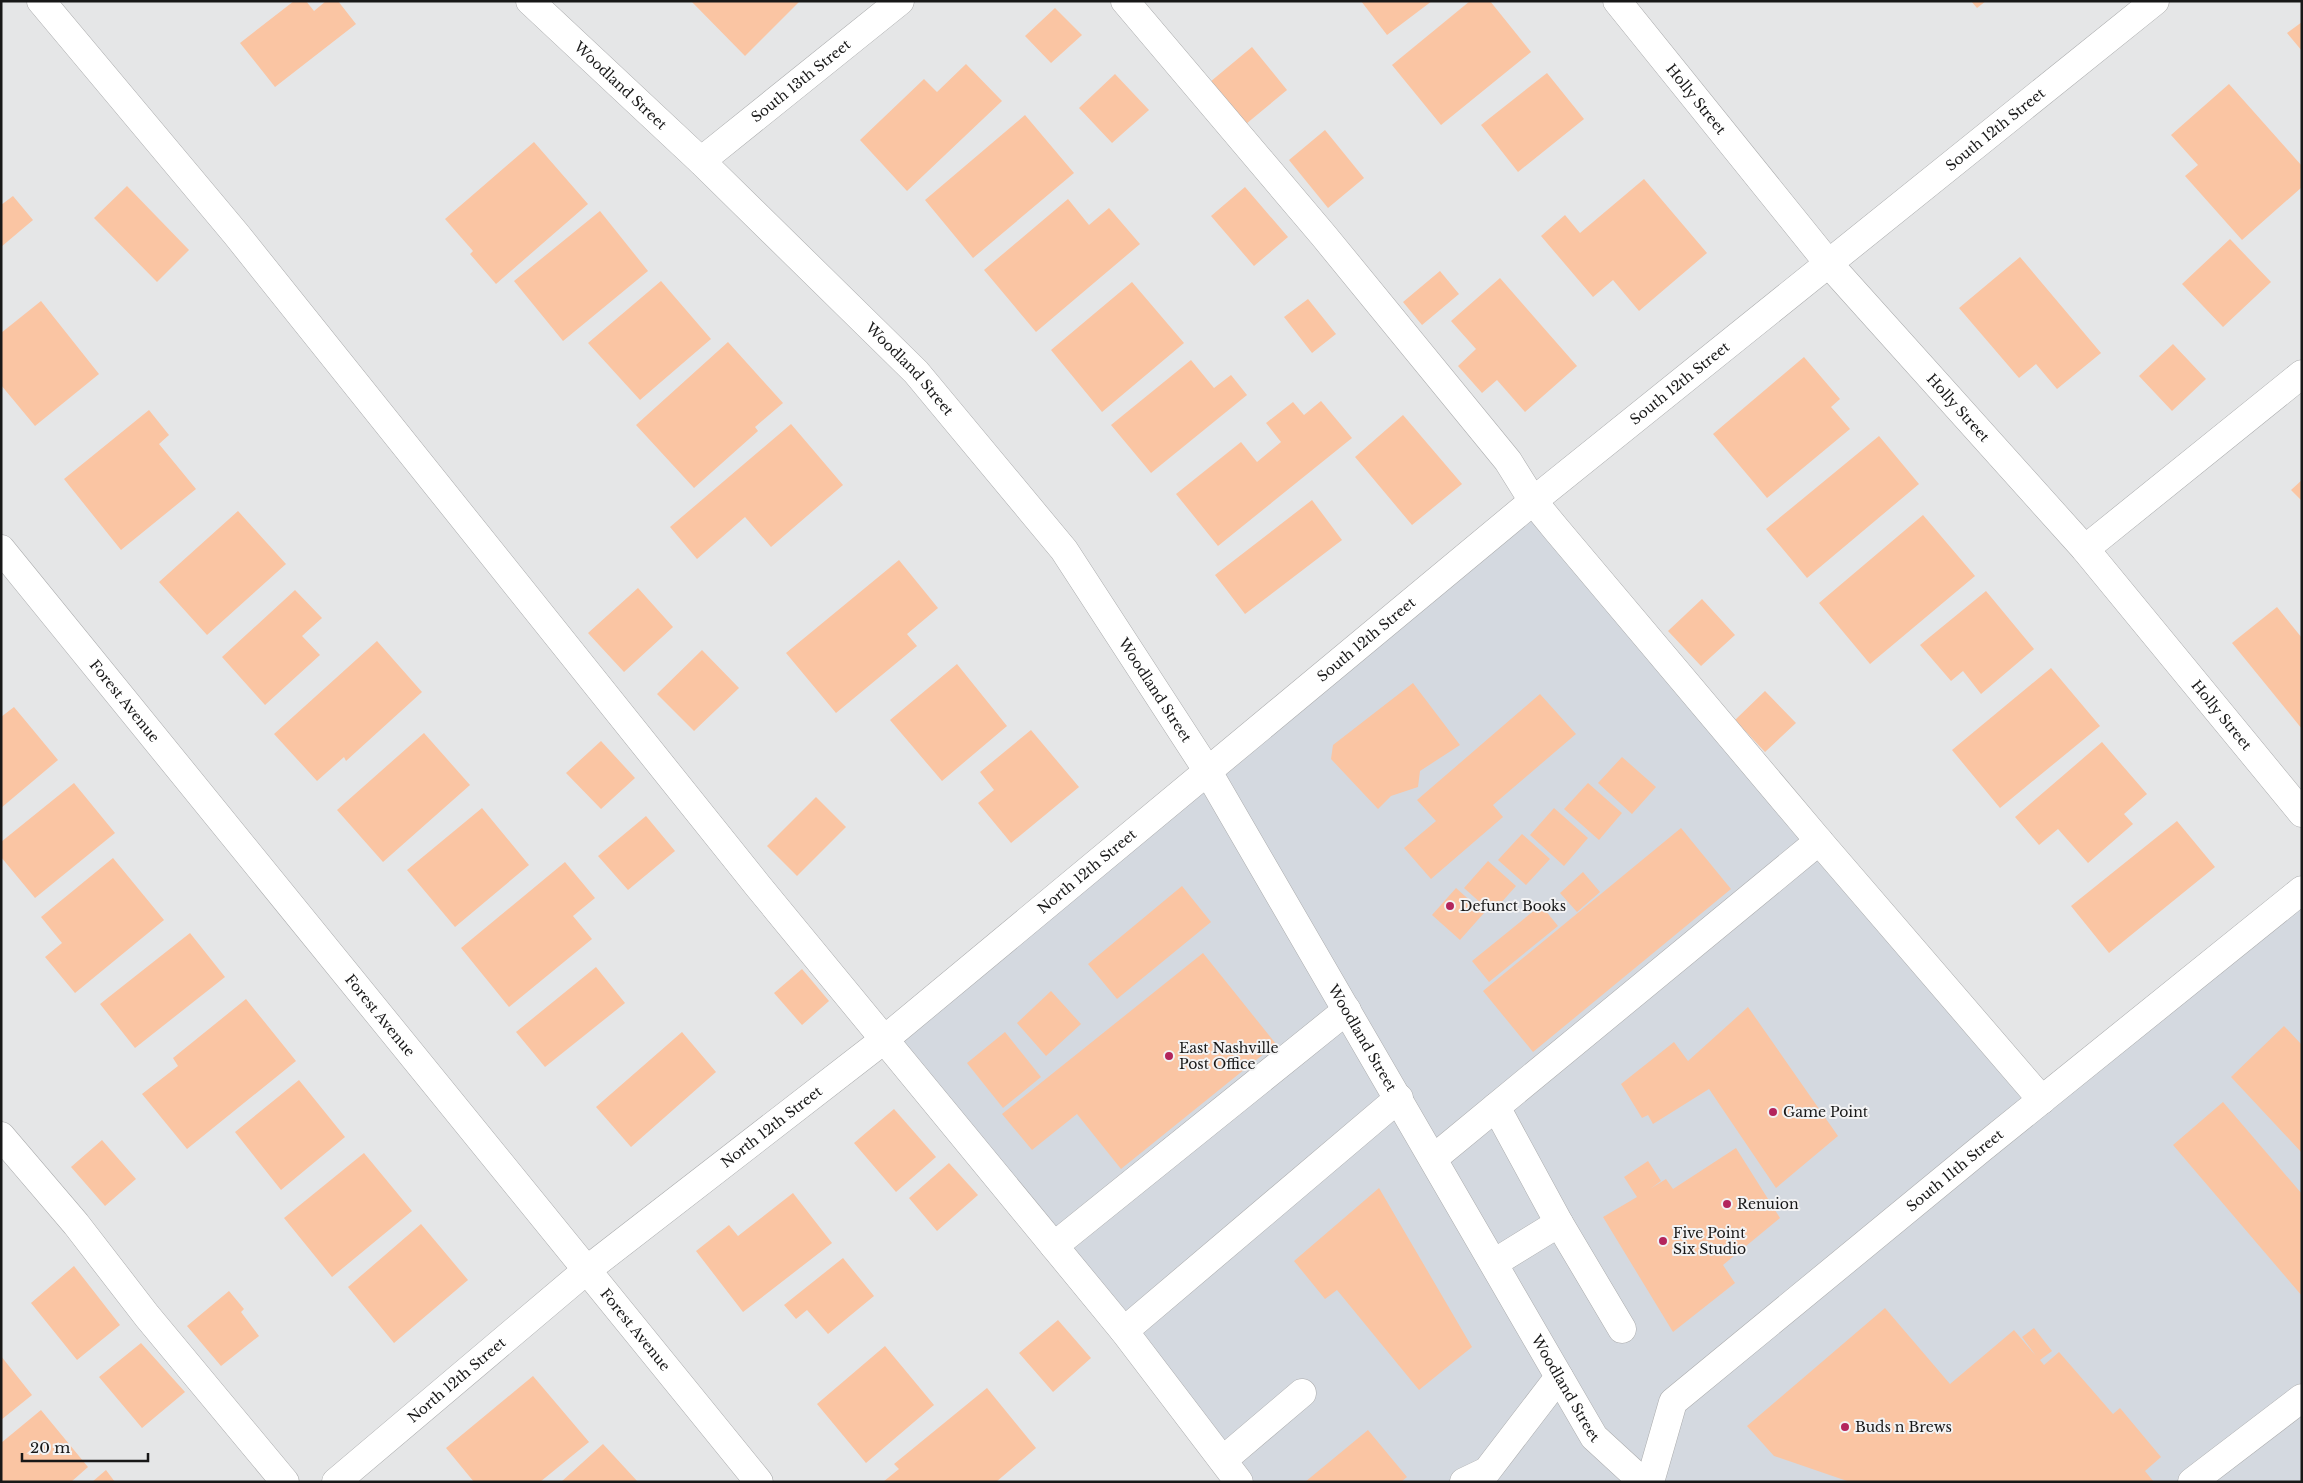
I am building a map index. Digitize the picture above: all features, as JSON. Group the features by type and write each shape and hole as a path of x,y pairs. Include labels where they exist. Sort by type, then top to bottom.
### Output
{"street":[{"path":"42,1 236,234 758,886 1124,1331 1239,1482"},
{"name":"Woodland Street","path":"530,1 701,161 916,372 1058,543 1207,770 1434,1158 1594,1437 1643,1482"},
{"name":"South 13th Street","path":"701,161 900,1"},
{"path":"1125,1 1324,236 1496,446 1534,501 1818,841 2042,1100"},
{"name":"Holly Street","path":"1617,1 1829,264 2085,549 2302,813"},
{"name":"South 12th Street","path":"1207,770 1534,501 2156,1"},
{"path":"2085,549 2302,374"},
{"name":"Forest Avenue","path":"1,549 588,1269 759,1482"},
{"name":"North 12th Street","path":"336,1482 588,1269 885,1039 1207,770"},
{"path":"1434,1158 1818,841"},
{"name":"South 11th Street","path":"1650,1482 1674,1402 2042,1100 2302,890"},
{"path":"1054,1246 1347,1010"},
{"path":"1124,1331 1399,1098"},
{"path":"1496,1107 1559,1223 1622,1329"},
{"path":"1,1136 76,1224 148,1316 285,1482"},
{"path":"1494,1263 1559,1223"},
{"path":"1480,1478 1559,1377"},
{"path":"1223,1460 1302,1393"},
{"path":"2192,1482 2302,1398"}],"shaded area":[{"path":"1533,501 2042,1099 2302,890 2302,1482 1239,1482 885,1039"}],"building":[{"path":"294,1 306,1 314,11 326,1 338,1 356,24 275,87 240,43"},
{"path":"691,1 800,1 745,56"},
{"path":"1361,1 1432,1 1387,35"},
{"path":"1470,1 1490,1 1531,52 1441,125 1392,65"},
{"path":"1971,1 1986,1 1977,8"},
{"path":"1055,8 1082,35 1051,63 1025,36"},
{"path":"2302,22 2302,51 2287,33"},
{"path":"1252,47 1287,90 1246,124 1210,82"},
{"path":"966,64 1002,101 907,191 860,140 924,79 937,92"},
{"path":"1547,73 1584,119 1518,172 1481,125"},
{"path":"1115,74 1149,110 1112,143 1079,108"},
{"path":"2229,84 2302,166 2302,187 2242,240 2185,176 2198,165 2171,135"},
{"path":"1025,115 1074,173 973,258 925,200"},
{"path":"1325,130 1364,178 1328,208 1289,160"},
{"path":"534,142 588,204 496,284 470,254 473,251 445,219"},
{"path":"1644,179 1707,253 1639,311 1613,280 1593,297 1541,236 1565,215 1580,233"},
{"path":"127,186 189,250 157,282 94,218"},
{"path":"1245,187 1288,237 1254,266 1211,216"},
{"path":"13,196 33,220 1,247 1,205"},
{"path":"1068,199 1089,225 1109,208 1140,244 1036,332 984,270"},
{"path":"600,211 648,271 563,341 514,281"},
{"path":"2230,239 2271,282 2223,327 2182,284"},
{"path":"2020,257 2101,353 2057,389 2036,364 2019,378 1959,308"},
{"path":"1440,271 1459,294 1422,325 1403,302"},
{"path":"1500,278 1577,366 1525,412 1497,380 1482,393 1458,366 1476,349 1451,321"},
{"path":"661,281 711,339 640,400 588,343"},
{"path":"1132,282 1184,343 1102,412 1051,350"},
{"path":"1308,299 1336,334 1312,353 1284,317"},
{"path":"41,301 99,374 35,426 1,385 1,333"},
{"path":"728,342 783,403 755,427 758,431 694,488 636,425"},
{"path":"2173,344 2206,379 2172,411 2139,376"},
{"path":"1804,357 1840,399 1831,407 1850,429 1767,498 1713,434"},
{"path":"1191,360 1214,388 1231,375 1247,395 1151,473 1111,425"},
{"path":"1321,401 1352,438 1218,546 1176,494 1241,442 1257,462 1281,442 1266,423 1293,402 1304,415"},
{"path":"149,410 169,435 159,444 196,489 121,550 64,479"},
{"path":"1403,415 1462,484 1412,525 1355,457"},
{"path":"791,424 843,485 771,547 745,517 697,559 670,527"},
{"path":"1879,436 1919,484 1807,578 1766,529"},
{"path":"2302,480 2302,501 2291,490"},
{"path":"1312,500 1342,540 1245,614 1215,575"},
{"path":"238,511 286,564 207,635 159,582"},
{"path":"1923,515 1975,576 1870,664 1819,603"},
{"path":"899,560 938,608 907,634 917,646 836,713 786,653"},
{"path":"638,588 673,627 624,672 588,633"},
{"path":"295,590 322,618 302,636 320,655 265,705 222,657"},
{"path":"1986,591 2034,649 1981,694 1963,671 1951,681 1920,645"},
{"path":"1702,599 1735,635 1701,666 1668,631"},
{"path":"2277,607 2302,638 2302,729 2232,643"},
{"path":"377,641 422,692 346,761 344,757 317,781 274,734"},
{"path":"702,650 739,688 694,731 657,694"},
{"path":"957,664 1007,726 942,781 890,720"},
{"path":"2051,668 2100,726 2000,808 1952,750"},
{"path":"1413,683 1460,745 1420,771 1418,787 1391,796 1378,809 1331,759 1333,745"},
{"path":"1765,691 1796,723 1765,752 1735,720"},
{"path":"1540,694 1576,734 1493,805 1503,817 1431,879 1404,848 1436,821 1417,800"},
{"path":"14,707 58,760 1,808 1,717"},
{"path":"1031,730 1079,787 1011,843 978,803 994,790 980,772"},
{"path":"424,733 470,785 383,862 337,810"},
{"path":"601,741 635,778 601,809 566,773"},
{"path":"2102,742 2147,794 2124,814 2133,824 2088,863 2058,829 2039,845 2015,817"},
{"path":"1622,757 1656,787 1632,814 1598,783"},
{"path":"74,783 115,833 35,898 1,857 1,842"},
{"path":"1588,783 1622,813 1599,840 1564,809"},
{"path":"816,797 846,827 797,876 767,846"},
{"path":"482,808 529,865 455,927 407,870"},
{"path":"1554,808 1588,838 1564,866 1530,835"},
{"path":"646,816 675,851 628,890 598,856"},
{"path":"2177,821 2215,867 2109,953 2071,906"},
{"path":"1681,828 1731,889 1533,1052 1483,991"},
{"path":"1522,834 1550,859 1526,885 1498,860"},
{"path":"113,858 164,920 75,993 45,957 62,943 41,917"},
{"path":"1488,861 1516,886 1492,913 1464,888"},
{"path":"565,862 595,898 573,916 592,939 509,1007 461,948"},
{"path":"1583,872 1600,892 1577,912 1560,893"},
{"path":"1182,886 1211,922 1117,999 1088,964"},
{"path":"1456,888 1484,913 1460,940 1432,915"},
{"path":"1541,905 1558,926 1489,982 1472,961"},
{"path":"190,933 225,977 135,1048 100,1004"},
{"path":"1203,953 1276,1044 1121,1169 1077,1114 1032,1150 1002,1114"},
{"path":"596,967 625,1003 545,1067 516,1032"},
{"path":"802,969 829,1001 802,1025 774,993"},
{"path":"1051,991 1081,1024 1046,1056 1017,1023"},
{"path":"246,999 296,1061 187,1149 142,1094 178,1066 173,1058"},
{"name":"Game Point","path":"1748,1007 1838,1136 1776,1188 1709,1089 1653,1124 1648,1115 1642,1118 1621,1084 1674,1042 1688,1061"},
{"path":"2284,1026 2302,1045 2302,1153 2231,1077"},
{"path":"682,1032 716,1072 631,1147 596,1107"},
{"path":"1005,1032 1041,1077 1003,1108 967,1063"},
{"path":"299,1080 345,1137 281,1190 235,1132"},
{"path":"2223,1102 2302,1194 2302,1296 2173,1145"},
{"path":"894,1109 936,1157 896,1192 854,1143"},
{"path":"102,1140 136,1179 105,1206 71,1167"},
{"path":"1736,1148 1780,1218 1723,1265 1735,1283 1673,1332 1603,1217 1637,1197 1624,1177 1648,1161 1661,1181 1650,1189 1666,1179 1673,1189"},
{"path":"364,1153 412,1211 332,1277 284,1218"},
{"path":"949,1163 978,1195 937,1231 909,1198"},
{"path":"1379,1188 1472,1347 1419,1390 1337,1290 1325,1299 1294,1261"},
{"path":"793,1193 832,1243 743,1312 696,1251 729,1225 738,1236"},
{"path":"421,1224 468,1280 394,1343 348,1287"},
{"path":"843,1258 874,1296 828,1334 807,1310 796,1319 784,1305"},
{"path":"74,1266 120,1325 77,1360 31,1303"},
{"path":"229,1291 244,1309 241,1312 259,1336 221,1366 187,1326"},
{"path":"1885,1308 1950,1384 2014,1330 2036,1356 2022,1337 2034,1328 2052,1351 2040,1360 2044,1365 2059,1352 2113,1414 2120,1408 2161,1457 2145,1471 2154,1482 1850,1482 1774,1456 1747,1426"},
{"path":"1058,1320 1091,1358 1053,1392 1019,1353"},
{"path":"141,1343 185,1392 142,1428 99,1377"},
{"path":"885,1346 934,1405 866,1463 817,1404"},
{"path":"1,1356 32,1395 1,1420"},
{"path":"533,1376 589,1442 540,1482 474,1482 446,1448"},
{"path":"987,1388 1036,1448 996,1482 883,1482 899,1469 894,1464"},
{"path":"41,1410 88,1467 71,1482 1,1482 1,1443"},
{"path":"1368,1430 1407,1477 1401,1482 1305,1482"},
{"path":"603,1444 638,1482 561,1482"},
{"path":"106,1470 115,1482 92,1482"}],"place":[{"name":"Defunct Books","path":"1450,906"},
{"name":"East Nashville Post Office","path":"1169,1056"},
{"name":"Game Point","path":"1773,1112"},
{"name":"Renuion","path":"1727,1204"},
{"name":"Five Point Six Studio","path":"1663,1241"},
{"name":"Buds n Brews","path":"1845,1427"}]}
